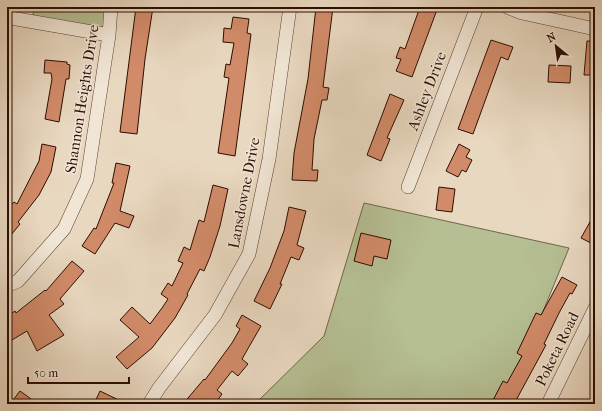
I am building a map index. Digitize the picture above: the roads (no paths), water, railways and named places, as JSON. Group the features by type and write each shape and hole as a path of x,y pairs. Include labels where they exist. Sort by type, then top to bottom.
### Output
{"street":[{"name":"Shannon Heights Drive","path":"7,286 18,281 64,229 87,179 112,7"},
{"name":"Lansdowne Drive","path":"149,404 159,388 215,315 250,254 269,159 290,7"},
{"name":"Ashley Drive","path":"408,187 477,7"},
{"path":"507,7 522,13 595,29"},
{"path":"7,16 11,18 109,35"},
{"name":"Poketa Road","path":"548,404 595,308"}]}
